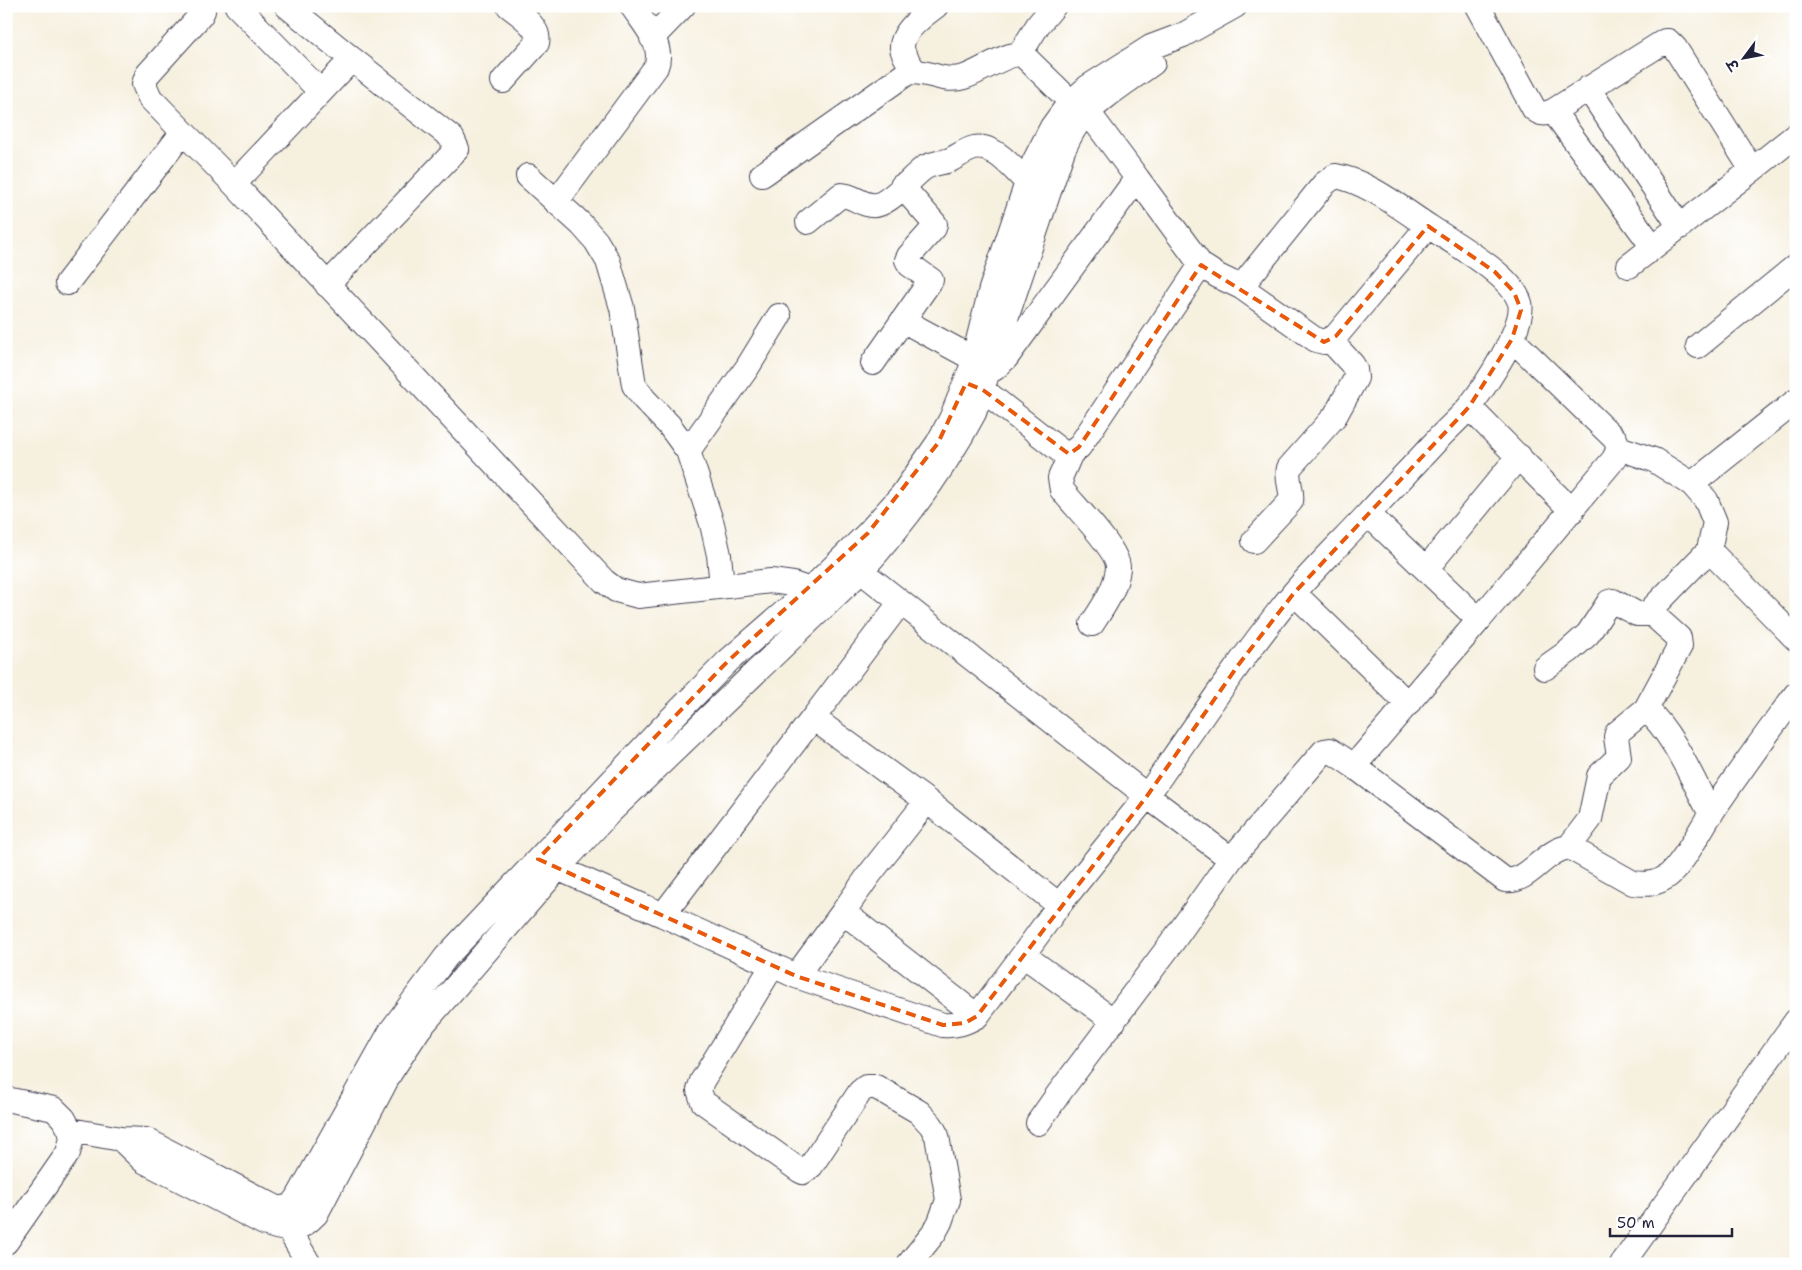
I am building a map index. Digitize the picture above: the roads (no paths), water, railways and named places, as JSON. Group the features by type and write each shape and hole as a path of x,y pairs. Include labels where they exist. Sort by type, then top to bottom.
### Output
{"street":[{"path":"237,6 320,92"},
{"path":"287,6 452,138 456,149 327,284"},
{"path":"504,81 537,43 538,38 537,33 532,27 509,6"},
{"path":"556,202 656,67 659,53 632,6"},
{"path":"652,38 683,6"},
{"path":"915,72 903,51 902,44 916,22 936,6"},
{"path":"1020,54 1038,25 1054,6"},
{"path":"548,864 610,812 861,571 886,544 959,442 974,413 991,290 1034,162 1052,127 1080,107 1157,60 1183,34 1235,6"},
{"path":"1478,6 1534,108 1543,114 1553,111 1665,41 1668,41 1675,48 1752,170"},
{"path":"205,8 196,21 147,74 144,84 150,98 234,184 604,581 616,590 638,596 771,581 811,589 832,599"},
{"path":"762,175 907,73 915,72 942,79 955,80 974,74 1011,55 1020,54 1080,107 1137,178 1201,265 1241,287 1316,340 1324,342 1336,336 1428,226"},
{"path":"234,184 352,59"},
{"path":"1588,88 1680,227"},
{"path":"286,1219 299,1228 308,1223 316,1214 390,1073 419,1029 548,864 695,694 728,662 811,589 868,533 902,495 938,443 978,377 1063,150 1075,127 1080,107"},
{"path":"1553,111 1653,247"},
{"path":"67,283 183,132"},
{"path":"1629,266 1796,135"},
{"path":"808,222 841,195 863,203 878,205 891,198 902,186 930,164 950,159 973,148 987,148 995,152 1027,182"},
{"path":"528,176 581,224 596,240 608,261 622,308 634,385 644,399 669,425 688,451 712,524 719,555 722,586"},
{"path":"548,864 663,915 766,976 796,976 943,1025 954,1026 965,1023 976,1016 1059,905 1147,796 1238,664 1294,594 1469,407 1512,339 1521,310 1514,292 1495,272 1428,226 1360,183 1335,176 1324,184 1241,287"},
{"path":"978,377 1006,358 1137,178"},
{"path":"874,363 931,280 908,263 907,259 934,228 935,224 902,186"},
{"path":"1092,624 1114,586 1118,563 1110,548 1062,490 1060,478 1071,454 1079,447 1201,265"},
{"path":"1698,346 1796,266"},
{"path":"688,451 747,368 779,316"},
{"path":"904,321 978,377 1062,452 1071,454"},
{"path":"1512,339 1614,439 1619,448 1654,460 1692,484 1706,500 1715,522 1709,550 1650,612 1643,615 1637,614 1613,600 1609,602 1588,634 1569,652 1545,668"},
{"path":"1254,541 1291,501 1292,494 1288,478 1289,468 1335,416 1356,378 1355,369 1352,364 1330,340"},
{"path":"1692,484 1796,401"},
{"path":"1469,407 1572,510"},
{"path":"1354,766 1572,510 1614,459 1619,448"},
{"path":"1426,569 1518,456"},
{"path":"1368,514 1479,620"},
{"path":"1709,550 1796,639"},
{"path":"861,571 1147,796 1231,858"},
{"path":"1294,594 1408,704"},
{"path":"663,915 900,603"},
{"path":"1038,1123 1171,944 1231,858 1324,751 1330,750 1354,766 1505,880 1519,879 1547,856 1557,850 1569,847 1590,819 1599,776 1619,757 1617,733 1646,709 1680,646 1678,638 1650,612"},
{"path":"695,694 716,711"},
{"path":"1569,847 1633,883 1644,885 1654,883 1668,876 1796,694"},
{"path":"1646,709 1654,716 1670,737 1711,814"},
{"path":"813,718 927,801 1059,905"},
{"path":"796,976 869,875 927,801"},
{"path":"843,912 976,1016"},
{"path":"1023,955 1114,1021"},
{"path":"766,976 702,1081 699,1090 703,1102 803,1172 811,1166 860,1092 866,1087 876,1087 919,1112 931,1125 937,1136 948,1200 934,1233 909,1264"},
{"path":"1622,1264 1796,1021"},
{"path":"6,1099 54,1109 64,1119 72,1138 68,1153 6,1242"},
{"path":"70,1130 122,1138 144,1161 264,1224 277,1228 286,1219"},
{"path":"286,1219 309,1264"}]}
